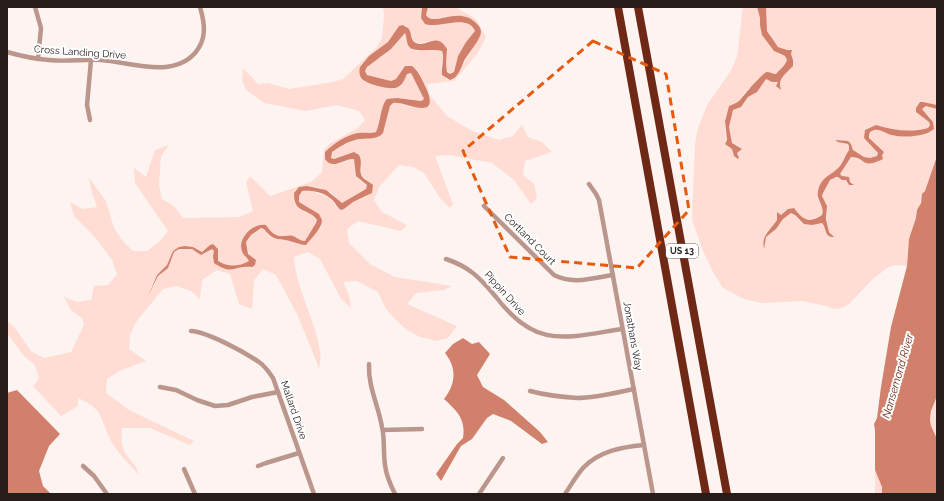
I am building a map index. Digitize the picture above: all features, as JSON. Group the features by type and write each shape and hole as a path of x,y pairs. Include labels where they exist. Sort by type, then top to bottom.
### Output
{"highway":[{"name":"US 13","path":"618,7 706,494"},
{"name":"US 13","path":"638,7 727,494"}],"street":[{"path":"36,7 41,28 38,59"},
{"name":"Cross Landing Drive","path":"7,52 38,59 91,60 161,68 171,67 183,63 196,51 202,39 204,26 200,7"},
{"path":"90,120 87,105 91,60"},
{"name":"Jonathans Way","path":"589,184 599,200 653,494"},
{"name":"Cortland Court","path":"484,206 548,270 560,278 573,281 613,275"},
{"name":"Pippin Drive","path":"446,259 464,266 479,277 516,321 540,334 560,337 622,329"},
{"name":"Mallard Drive","path":"191,331 200,332 210,336 259,362 273,378 314,494"},
{"path":"369,364 368,376 370,387 383,430 385,466 395,494"},
{"path":"160,387 176,390 197,400 215,406 228,405 252,397 278,392"},
{"path":"530,391 577,398 634,389"},
{"path":"383,430 422,429"},
{"path":"565,494 583,468 596,457 617,449 644,445"},
{"path":"258,466 266,462 299,453"},
{"path":"479,494 502,458"},
{"path":"83,466 94,476 107,494"},
{"path":"184,469 195,494"}],"highlighted area":[{"path":"593,41 666,74 689,210 637,268 510,257 463,151"}],"shaded area":[{"path":"383,7 422,7 421,14 434,25 451,22 463,22 472,27 475,31 466,42 458,56 454,72 450,74 446,67 447,53 433,40 417,43 413,39 409,29 399,27 388,42 369,56 360,67 363,80 403,83 407,74 411,73 424,99 421,101 397,98 383,105 380,124 376,132 358,133 344,138 325,152 331,157 330,155 336,148 355,140 382,134 390,106 393,103 397,102 410,107 426,107 426,89 416,69 405,66 396,79 391,81 367,75 365,71 372,62 381,57 405,33 408,46 417,51 436,49 442,51 444,55 441,67 446,79 453,80 480,37 480,27 456,16 435,20 431,19 426,15 428,7 455,7 476,19 486,37 477,54 454,81 427,84 429,94 447,116 472,131 499,140 513,136 522,125 528,137 542,142 552,152 525,161 523,175 534,184 537,198 531,204 514,180 492,163 449,155 435,156 453,204 450,208 440,198 424,173 413,167 399,165 380,186 374,200 382,212 407,225 401,231 358,221 347,229 349,243 370,264 395,277 452,286 444,290 416,293 407,304 457,326 448,338 437,341 420,337 407,330 386,309 378,292 357,281 343,282 349,295 351,308 341,299 320,259 308,252 294,257 298,281 318,340 320,356 319,368 297,314 276,275 263,269 254,280 252,309 239,304 230,274 217,270 202,280 200,299 191,291 177,286 163,289 136,322 130,335 129,349 146,361 119,371 107,379 106,393 129,410 194,441 190,445 150,428 122,428 124,450 135,466 139,475 111,441 100,415 93,407 87,402 78,398 78,406 61,416 33,386 39,379 35,365 24,356 7,333 7,321 15,328 31,351 44,358 71,352 84,325 82,318 71,310 64,297 77,302 91,300 94,286 108,285 117,274 112,260 95,237 74,216 70,202 83,209 97,207 89,178 106,201 114,228 122,240 133,251 147,251 159,242 168,231 135,183 134,168 146,177 155,150 169,145 161,156 159,185 162,199 174,206 183,218 240,217 253,211 246,182 250,176 270,196 311,182 322,172 324,150 329,144 358,128 365,120 359,111 337,105 306,111 264,103 246,90 242,80 243,68 258,84 268,83 289,89 343,79 376,48 382,38 384,16","holes":["354,152 360,157 362,175 373,185 366,197 353,202 344,209 338,208 329,197 311,191 302,191 299,196 299,202 319,214 321,228 314,233 306,245 274,238 261,228 251,235 246,242 252,267 244,266 236,269 214,263 214,251 212,248 204,254 192,249 179,249 174,252 168,268 158,276 154,286 149,291 157,275 167,265 173,251 181,248 191,247 202,252 210,245 218,249 217,261 233,266 249,261 242,251 245,235 266,225 276,235 292,236 305,241 317,220 311,214 300,210 297,189 307,186 320,188 331,193 338,201 342,203 366,189 367,185 357,176 354,159 338,164 332,158 334,159"]},
{"path":"743,7 757,7 760,25 778,54 785,56 787,60 776,74 768,72 758,78 753,86 744,93 740,100 730,105 725,121 725,144 732,149 734,156 739,158 737,153 740,147 732,143 729,127 733,110 741,107 748,97 757,91 766,79 772,82 778,81 780,87 783,76 791,68 792,59 790,54 778,46 767,29 766,7 937,7 937,105 923,102 916,112 929,122 930,124 928,128 921,130 902,130 876,125 865,130 869,143 878,153 877,156 870,158 864,157 853,150 851,144 838,142 848,144 849,150 842,164 829,182 835,177 838,177 854,184 840,174 851,157 855,157 863,162 874,163 880,150 869,135 871,131 880,130 898,136 917,135 930,132 931,118 922,109 926,106 937,109 937,156 921,200 910,238 907,266 894,265 887,268 873,279 849,304 842,308 833,309 802,301 762,303 744,299 723,288 714,274 703,251 692,220 695,144 698,128 707,105 730,72 737,57","holes":["823,190 822,195 827,207 827,223 829,231 834,236 826,232 822,223 807,224 799,220 791,213 783,219 776,229 766,237 764,247 766,233 774,225 778,218 788,209 794,208 803,218 810,220 822,215 822,208 818,198"]},
{"path":"937,396 937,439 932,429 931,412"},
{"path":"875,470 882,487 882,494 875,494"}],"water":[{"path":"422,7 428,7 426,15 430,18 435,19 463,16 470,18 480,27 480,35 457,75 450,80 442,75 442,51 418,50 410,48 407,44 405,33 391,49 367,67 365,71 367,75 391,81 396,79 405,66 412,66 421,77 430,100 429,106 425,108 393,103 390,106 383,133 374,138 352,141 332,152 331,158 334,159 354,152 359,155 361,160 361,174 364,179 373,185 372,193 353,202 341,210 332,199 324,194 313,191 302,191 299,196 299,202 319,214 322,220 318,230 306,245 274,238 261,228 251,235 246,242 248,254 256,260 255,265 252,267 230,269 225,269 214,263 214,251 212,249 201,255 192,249 179,249 174,252 168,268 158,276 148,296 157,275 167,265 173,251 179,247 193,247 202,252 213,244 218,249 218,261 233,266 249,261 243,254 241,246 242,241 244,236 256,226 266,225 276,235 292,236 305,241 317,220 310,213 302,210 296,205 294,193 299,187 307,186 326,190 342,203 366,189 367,185 356,176 354,159 332,164 325,159 325,152 336,143 349,136 358,133 376,132 383,106 387,99 397,98 421,101 424,99 411,73 407,74 403,83 398,87 385,88 362,79 360,76 360,67 369,56 388,42 399,26 403,25 409,29 412,39 416,43 424,44 432,41 439,41 443,44 447,49 446,64 447,72 450,74 454,72 458,56 466,42 475,31 466,23 460,22 437,25 425,24 421,18"},
{"path":"757,7 766,7 767,31 778,47 792,50 791,54 793,66 781,79 781,90 776,86 778,82 772,82 766,79 757,92 748,97 741,107 733,110 729,127 732,143 742,149 737,153 738,159 734,156 732,149 725,144 727,140 725,121 729,106 740,100 765,73 768,72 776,74 784,66 787,60 785,56 774,51 762,35"},
{"path":"920,102 937,105 937,109 926,106 922,109 933,122 934,129 925,134 908,137 887,134 879,130 874,130 870,132 869,138 884,152 882,155 883,159 876,162 867,163 851,157 840,174 842,176 849,177 850,182 854,185 849,185 846,180 842,180 838,177 830,180 822,196 827,206 826,219 829,232 834,237 827,234 822,223 812,225 804,224 791,213 783,219 776,229 766,237 764,249 763,244 765,237 777,220 777,212 781,215 788,209 794,208 803,218 810,220 822,215 823,212 818,197 820,186 824,179 840,166 849,150 848,144 835,140 848,141 853,150 864,157 870,158 877,156 878,153 864,138 865,130 876,125 902,130 921,130 928,128 930,125 929,122 916,112 916,108"},
{"name":"Nansemond River","path":"937,156 937,396 931,411 930,420 937,439 937,494 882,494 882,487 875,470 874,424 877,418 891,327 907,266 909,239 917,210 921,203 922,194 925,191"},
{"path":"463,338 472,344 479,342 490,354 477,375 483,387 504,400 540,432 548,442 542,444 511,421 493,414 487,418 472,439 461,446 441,481 436,474 457,444 463,438 464,431 460,416 444,399 451,388 454,376 452,364 445,353 453,344"},
{"path":"17,390 60,434 49,446 39,471 43,486 51,494 7,494 7,393"}]}
